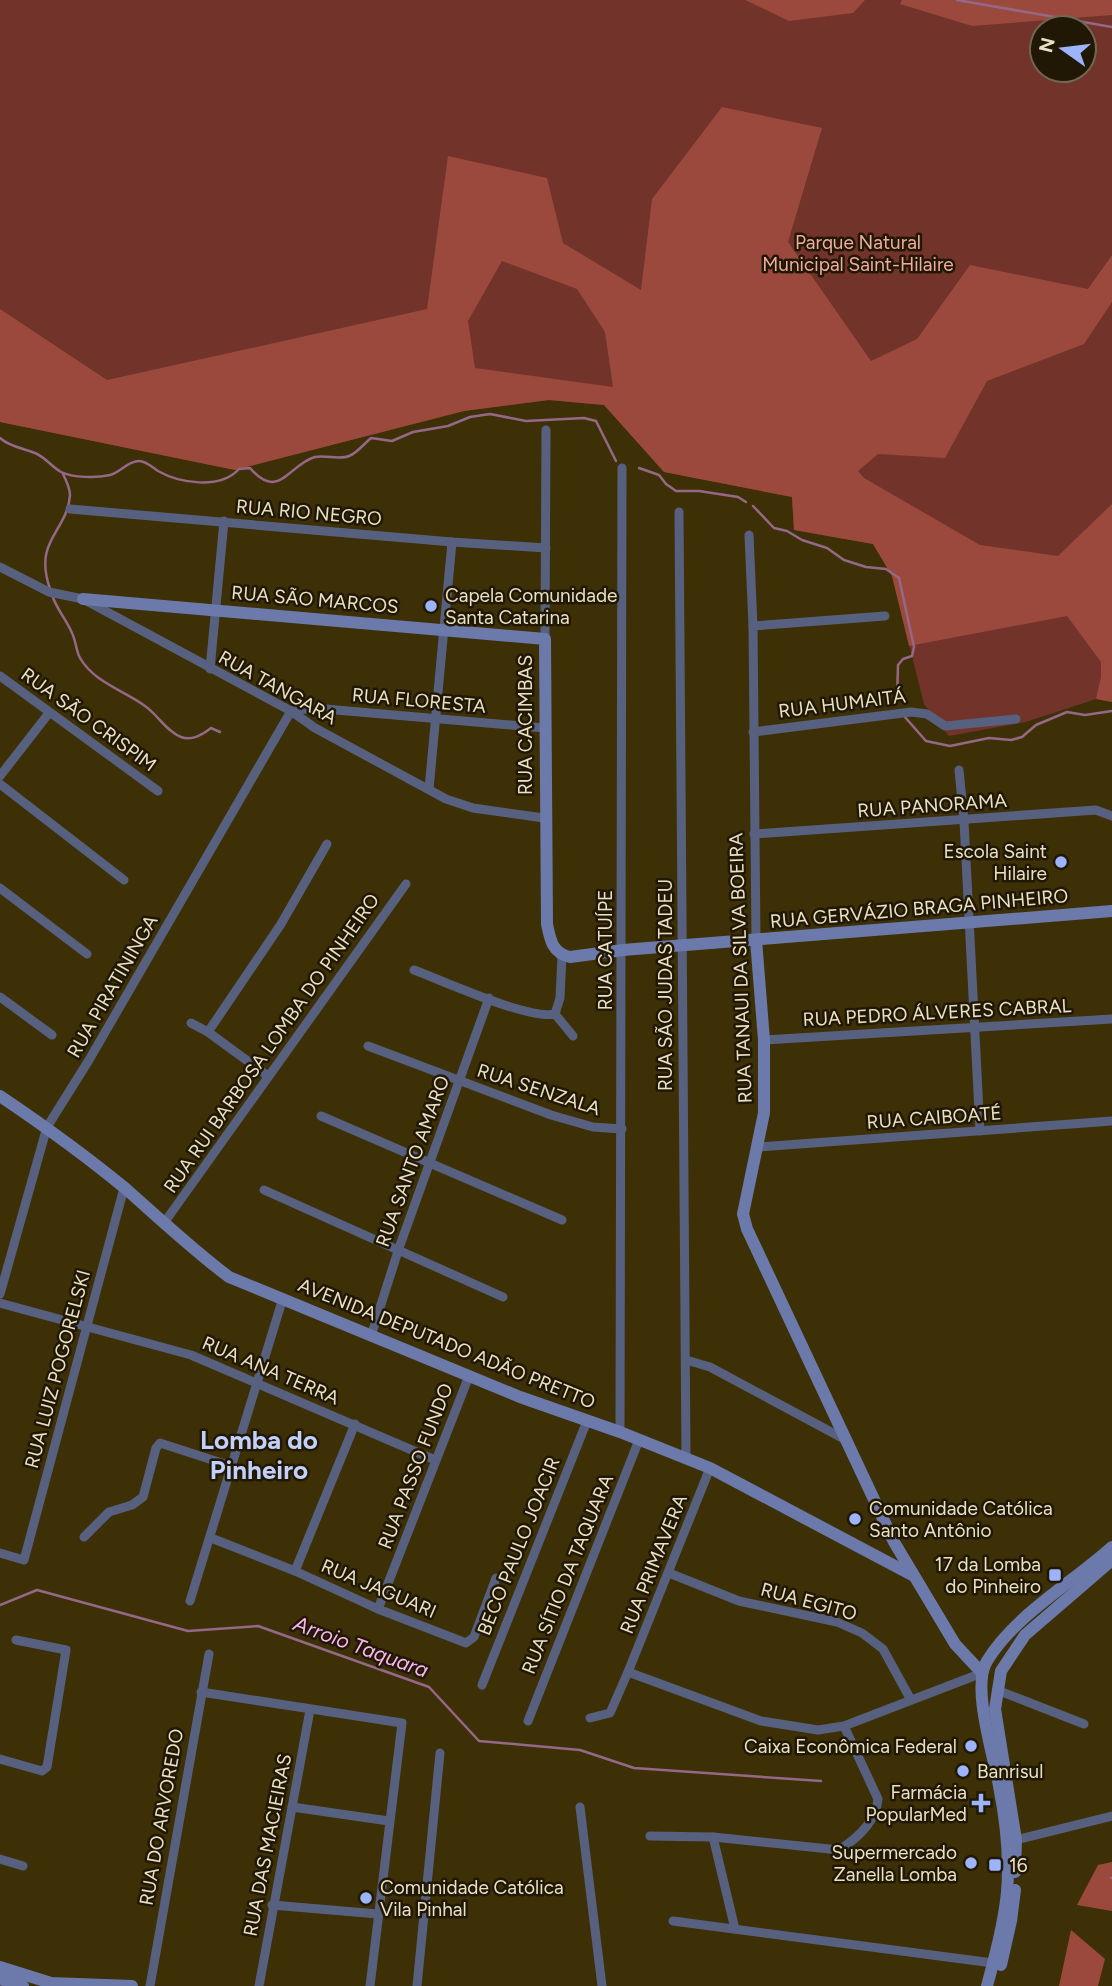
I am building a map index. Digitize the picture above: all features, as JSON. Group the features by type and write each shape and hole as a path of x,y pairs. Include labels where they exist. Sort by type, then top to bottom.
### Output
{"street":[{"name":"RUA CACIMBAS","path":"546,430 544,818 547,924 551,944 562,955 560,999 555,1014"},
{"name":"RUA CATUÍPE","path":"620,1432 623,950 621,468"},
{"name":"RUA RIO NEGRO","path":"70,509 546,548"},
{"name":"RUA SÃO JUDAS TADEU","path":"679,512 686,1457"},
{"path":"210,669 224,521"},
{"name":"RUA TANAUI DA SILVA BOEIRA","path":"749,535 753,626 756,940 764,1040 764,1113 743,1214 747,1229 845,1440 912,1575 956,1644 984,1667 1001,1671"},
{"path":"429,789 452,542"},
{"name":"RUA TANGARA","path":"0,568 49,592 83,599 291,711 315,728 446,800 473,808 544,818"},
{"name":"RUA SÃO MARCOS","path":"83,599 545,639"},
{"path":"753,626 885,616"},
{"name":"RUA SÃO CRISPIM","path":"0,676 158,791"},
{"name":"RUA FLORESTA","path":"291,711 313,708 545,728"},
{"name":"RUA PIRATININGA","path":"0,1294 47,1127 103,1036 291,711"},
{"name":"RUA HUMAITÁ","path":"753,732 911,712 927,714 945,726 1016,719"},
{"path":"0,776 49,713"},
{"path":"959,771 980,1131"},
{"path":"0,784 124,880"},
{"name":"RUA PANORAMA","path":"754,834 1096,810 1112,816"},
{"path":"208,1032 281,924 327,844"},
{"name":"RUA RUI BARBOSA LOMBA DO PINHEIRO","path":"164,1223 406,884"},
{"path":"0,888 87,954"},
{"name":"RUA GERVÁZIO BRAGA PINHEIRO","path":"562,955 570,957 623,950 1112,911"},
{"path":"415,970 520,1011 545,1016 555,1014 573,1037"},
{"path":"0,997 52,1035"},
{"name":"RUA SANTO AMARO","path":"371,1336 399,1248 489,998"},
{"name":"RUA PEDRO ÁLVERES CABRAL","path":"764,1040 1112,1019"},
{"path":"191,1023 208,1032 268,1076"},
{"name":"RUA SENZALA","path":"368,1046 551,1115 593,1127 622,1129"},
{"name":"AVENIDA DEPUTADO ADÃO PRETTO","path":"0,1096 47,1127 229,1277 469,1376 686,1457 912,1575"},
{"path":"321,1116 562,1220"},
{"name":"RUA CAIBOATÉ","path":"759,1147 1112,1121"},
{"name":"RUA LUIZ POGORELSKI","path":"0,1553 24,1560 124,1188"},
{"path":"264,1190 399,1248 503,1297"},
{"path":"190,1601 283,1298"},
{"name":"RUA ANA TERRA","path":"0,1303 160,1345 258,1382 435,1460"},
{"path":"686,1360 710,1367 845,1440"},
{"name":"RUA PASSO FUNDO","path":"378,1609 469,1376"},
{"name":"BECO PAULO JOACIR","path":"482,1685 587,1421"},
{"path":"295,1571 355,1424"},
{"name":"RUA SÍTIO DA TAQUARA","path":"528,1721 639,1440"},
{"path":"84,1537 109,1512 132,1505 143,1497 156,1448 160,1443 231,1466"},
{"name":"RUA PRIMAVERA","path":"590,1718 610,1713 710,1468"},
{"name":"RUA JAGUARI","path":"211,1538 466,1643 474,1637 496,1578"},
{"path":"628,1672 761,1721 818,1730 845,1726 984,1667 1020,1622 1112,1547"},
{"path":"996,1986 1011,1921 1016,1840 995,1709 1001,1671 1025,1635 1112,1560"},
{"name":"RUA EGITO","path":"668,1573 739,1601 837,1622 862,1633 883,1649 911,1700"},
{"path":"0,1759 42,1771 47,1768 66,1650 16,1640"},
{"name":"RUA DO ARVOREDO","path":"150,1986 209,1654"},
{"path":"984,1667 980,1690 1000,1790 1007,1843 1007,1893 987,1986"},
{"path":"980,1690 996,1690 1084,1724"},
{"path":"201,1692 402,1724 370,1986"},
{"name":"RUA DAS MACIEIRAS","path":"259,1986 310,1710"},
{"path":"650,1836 713,1837 839,1850 856,1839 877,1811 878,1800 845,1726"},
{"path":"417,1986 440,1753"},
{"path":"292,1807 389,1821"},
{"path":"580,1807 602,1986"},
{"path":"1016,1840 1112,1816"},
{"path":"713,1837 735,1929"},
{"path":"0,1859 23,1866"},
{"path":"272,1905 378,1914"},
{"path":"673,1920 993,1963"},
{"path":"0,1972 23,1986"},
{"path":"0,1972 51,1983 132,1986"}],"green space":[{"name":"Parque Natural Municipal Saint-Hilaire","path":"0,0 1112,0 1112,702 1096,699 1026,722 949,736 924,704 892,576 873,544 794,530 792,497 664,472 604,405 549,400 464,411 235,470 0,422"}],"shaded area":[{"path":"745,0 865,0 853,13 789,21"},
{"path":"902,0 1112,0 1112,15 1028,14 1028,22 972,26 900,4"},
{"path":"722,107 822,128 788,242 871,361 917,339 970,265 1088,289 1112,255 1112,302 1084,344 987,381 945,458 878,454 858,471 864,478 980,545 1058,556 1112,504 1112,702 1096,699 1101,662 1067,616 909,646 892,576 873,544 794,530 792,497 664,472 604,405 549,400 464,411 235,470 0,422 0,309 107,380 427,309 448,156 547,178 563,243 641,290 652,199","holes":["502,261 577,289 605,332 613,387 475,368 468,321"]},
{"path":"1112,1862 1112,1911 1077,1905 1098,1865"},
{"path":"1071,1930 1105,1959 1098,1986 1059,1986"}],"waterway":[{"path":"957,0 1112,27"},
{"path":"0,438 39,455 61,472 72,475 110,475 139,461 167,475 188,481 221,480 239,469 250,468 260,478 269,482 284,478 315,457 341,458 352,455 371,438 392,441 413,432 448,426 470,417 490,414 526,421 584,418 596,421 616,461"},
{"path":"639,468 659,475 676,491 699,491 738,497 746,502"},
{"path":"50,589 46,572 48,547 68,508 70,495 63,474"},
{"path":"753,506 774,528 827,548 844,560 866,567 886,569 899,578 914,647 912,656 903,659 898,665 897,700"},
{"path":"52,595 72,633 80,658 93,674 137,700 181,737 197,737 211,728 220,732"},
{"path":"904,716 926,741 950,746 989,738 1011,740 1022,737 1036,725 1067,712 1085,715 1112,711"},
{"name":"Arroio Taquara","path":"0,1605 37,1590 188,1631 258,1626 429,1687 479,1741 580,1750 634,1768 821,1781"}],"place":[{"name":"Capela Comunidade Santa Catarina","path":"431,606"},
{"name":"Escola Saint Hilaire","path":"1061,862"},
{"name":"Comunidade Católica Santo Antônio","path":"855,1519"},
{"name":"17 da Lomba do Pinheiro","path":"1055,1575"},
{"name":"Caixa Econômica Federal","path":"971,1746"},
{"name":"Banrisul","path":"963,1771"},
{"name":"Farmácia PopularMed","path":"981,1803"},
{"name":"Supermercado Zanella Lomba","path":"971,1863"},
{"name":"16","path":"995,1865"},
{"name":"Comunidade Católica Vila Pinhal","path":"366,1898"}],"district":[{"name":"Lomba do Pinheiro","path":"259,1455"}]}
